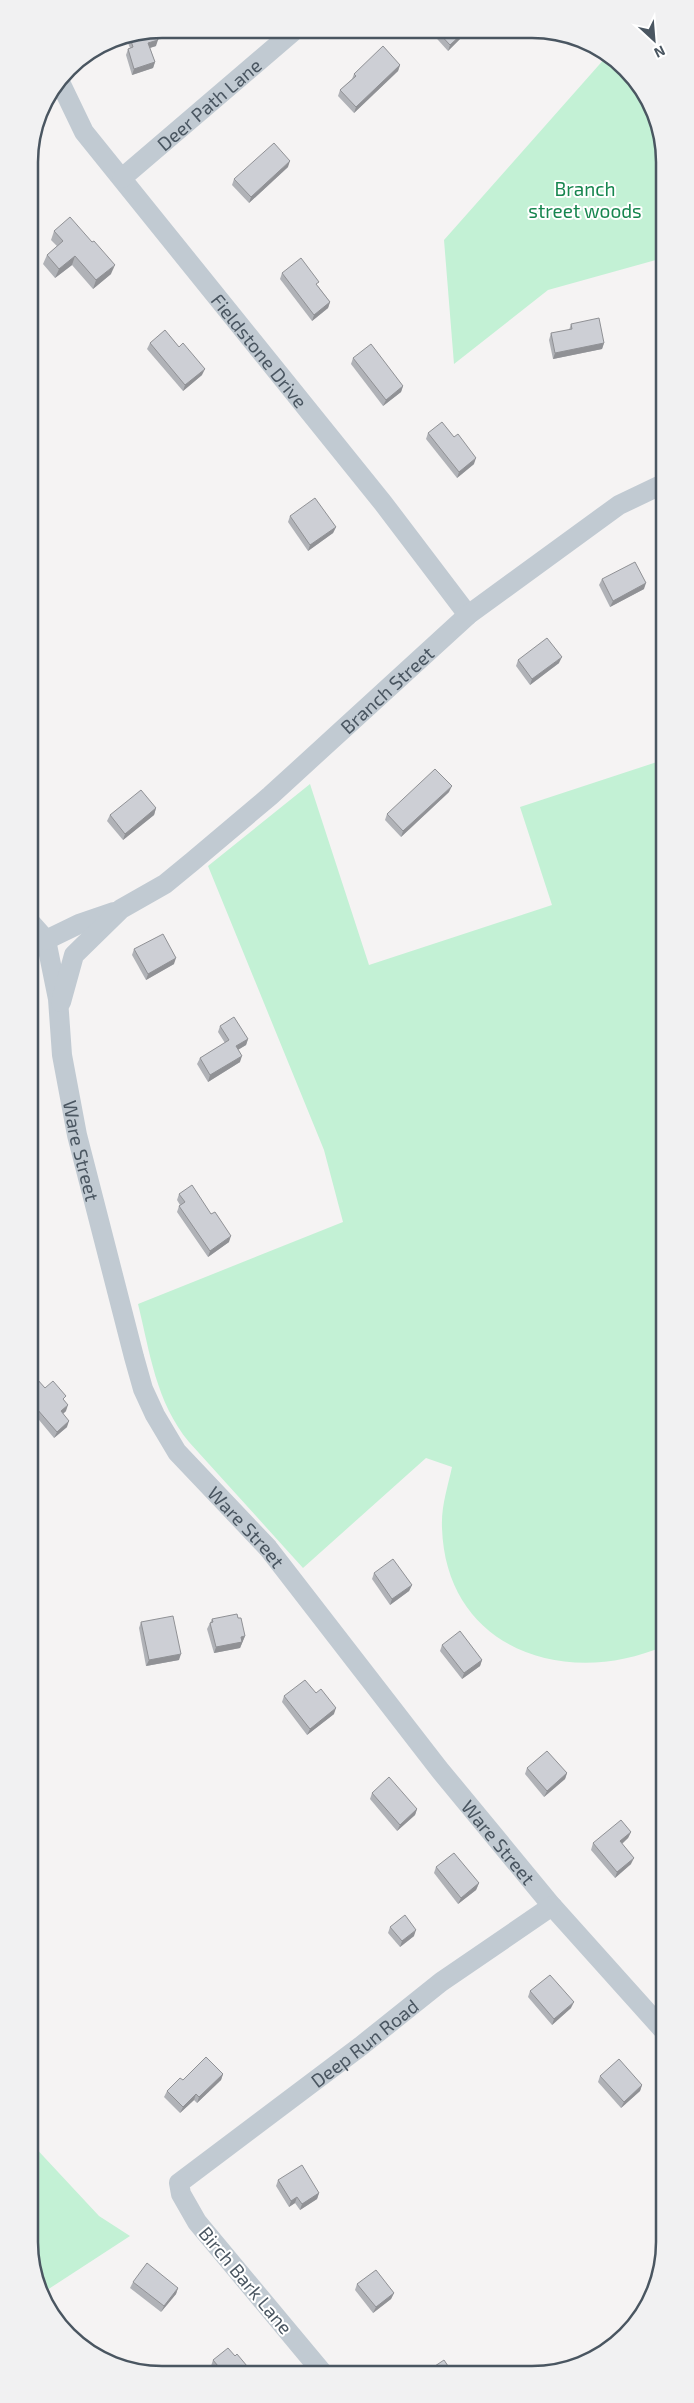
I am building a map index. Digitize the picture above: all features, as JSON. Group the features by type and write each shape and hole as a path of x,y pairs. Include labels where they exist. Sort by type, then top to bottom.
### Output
{"street":[{"name":"Deer Path Lane","path":"122,178 286,38"},
{"name":"Fieldstone Drive","path":"62,87 84,132 383,503 468,615"},
{"name":"Branch Street","path":"46,940 79,924 121,909 165,884 270,796 468,615 619,506 656,488"},
{"name":"Branch Street","path":"59,1008 74,955 121,909"},
{"path":"38,931 46,940"},
{"name":"Ware Street","path":"46,940 59,1008 62,1055 77,1135 136,1365 143,1389 155,1415 178,1452 268,1548 439,1769 552,1906 656,2022"},
{"name":"Deep Run Road","path":"179,2183 361,2046 441,1982 552,1906"},
{"name":"Birch Bark Lane","path":"179,2183 181,2194 197,2222 317,2366"}],"green space":[{"name":"Branch street woods","path":"603,60 631,86 644,107 654,137 656,161 656,260 548,290 454,364 444,240"},
{"path":"656,762 656,1649 626,1658 588,1663 551,1659 517,1648 488,1630 464,1604 449,1570 442,1528 444,1504 452,1467 426,1458 303,1568 189,1442 178,1427 162,1394 156,1376 138,1304 343,1222 324,1150 208,866 310,784 369,965 552,905 520,807"},
{"path":"38,2151 99,2216 130,2236 47,2290 40,2266 38,2250"}],"building":[{"path":"157,38 158,40 148,43 155,62 134,69 128,49 133,47 131,41"},
{"path":"444,38 458,38 450,45"},
{"path":"383,46 400,65 356,107 340,90 356,76 354,74"},
{"path":"274,143 290,161 251,197 234,179"},
{"path":"70,217 115,265 96,280 75,256 59,269 47,255 63,241 54,231"},
{"path":"301,258 319,282 316,284 330,302 314,315 282,273"},
{"path":"599,318 604,343 555,353 551,333 572,329 571,324"},
{"path":"165,330 179,347 183,343 205,369 185,385 150,343"},
{"path":"371,344 403,386 386,400 353,358"},
{"path":"442,422 454,437 458,434 476,458 459,472 428,433"},
{"path":"315,498 336,527 310,545 290,516"},
{"path":"635,562 646,583 613,601 602,579"},
{"path":"547,638 562,657 532,679 518,660"},
{"path":"435,769 452,786 403,831 387,814"},
{"path":"141,790 156,808 125,834 110,815"},
{"path":"163,934 176,958 148,974 134,949"},
{"path":"234,1017 248,1039 236,1046 242,1056 210,1075 200,1058 229,1040 220,1026"},
{"path":"192,1185 211,1214 215,1212 231,1236 210,1251 179,1206 185,1202 179,1194"},
{"path":"38,1380 45,1388 53,1381 66,1396 63,1399 68,1405 61,1411 69,1421 57,1432 38,1410"},
{"path":"393,1559 412,1585 392,1599 374,1573"},
{"path":"237,1614 238,1618 241,1618 245,1636 241,1637 242,1642 216,1647 210,1623 213,1622 212,1619"},
{"path":"173,1616 181,1654 149,1660 141,1622"},
{"path":"460,1631 482,1660 464,1673 442,1645"},
{"path":"305,1680 316,1693 321,1689 336,1708 310,1729 284,1696"},
{"path":"547,1751 567,1773 547,1791 527,1768"},
{"path":"389,1777 417,1809 400,1825 372,1793"},
{"path":"621,1820 631,1832 620,1841 634,1858 617,1872 593,1843"},
{"path":"454,1853 479,1883 461,1898 436,1867"},
{"path":"405,1915 416,1930 402,1941 390,1927"},
{"path":"550,1975 574,2002 554,2019 530,1991"},
{"path":"206,2057 223,2074 199,2097 196,2094 183,2107 167,2091 180,2078 183,2080"},
{"path":"619,2059 642,2085 624,2102 600,2076"},
{"path":"302,2165 319,2193 302,2204 297,2197 291,2201 278,2180"},
{"path":"147,2263 178,2288 164,2306 133,2282"},
{"path":"376,2270 394,2293 376,2307 357,2284"},
{"path":"228,2348 235,2356 237,2354 247,2366 218,2366 213,2360"},
{"path":"444,2360 448,2366 435,2366"}]}
